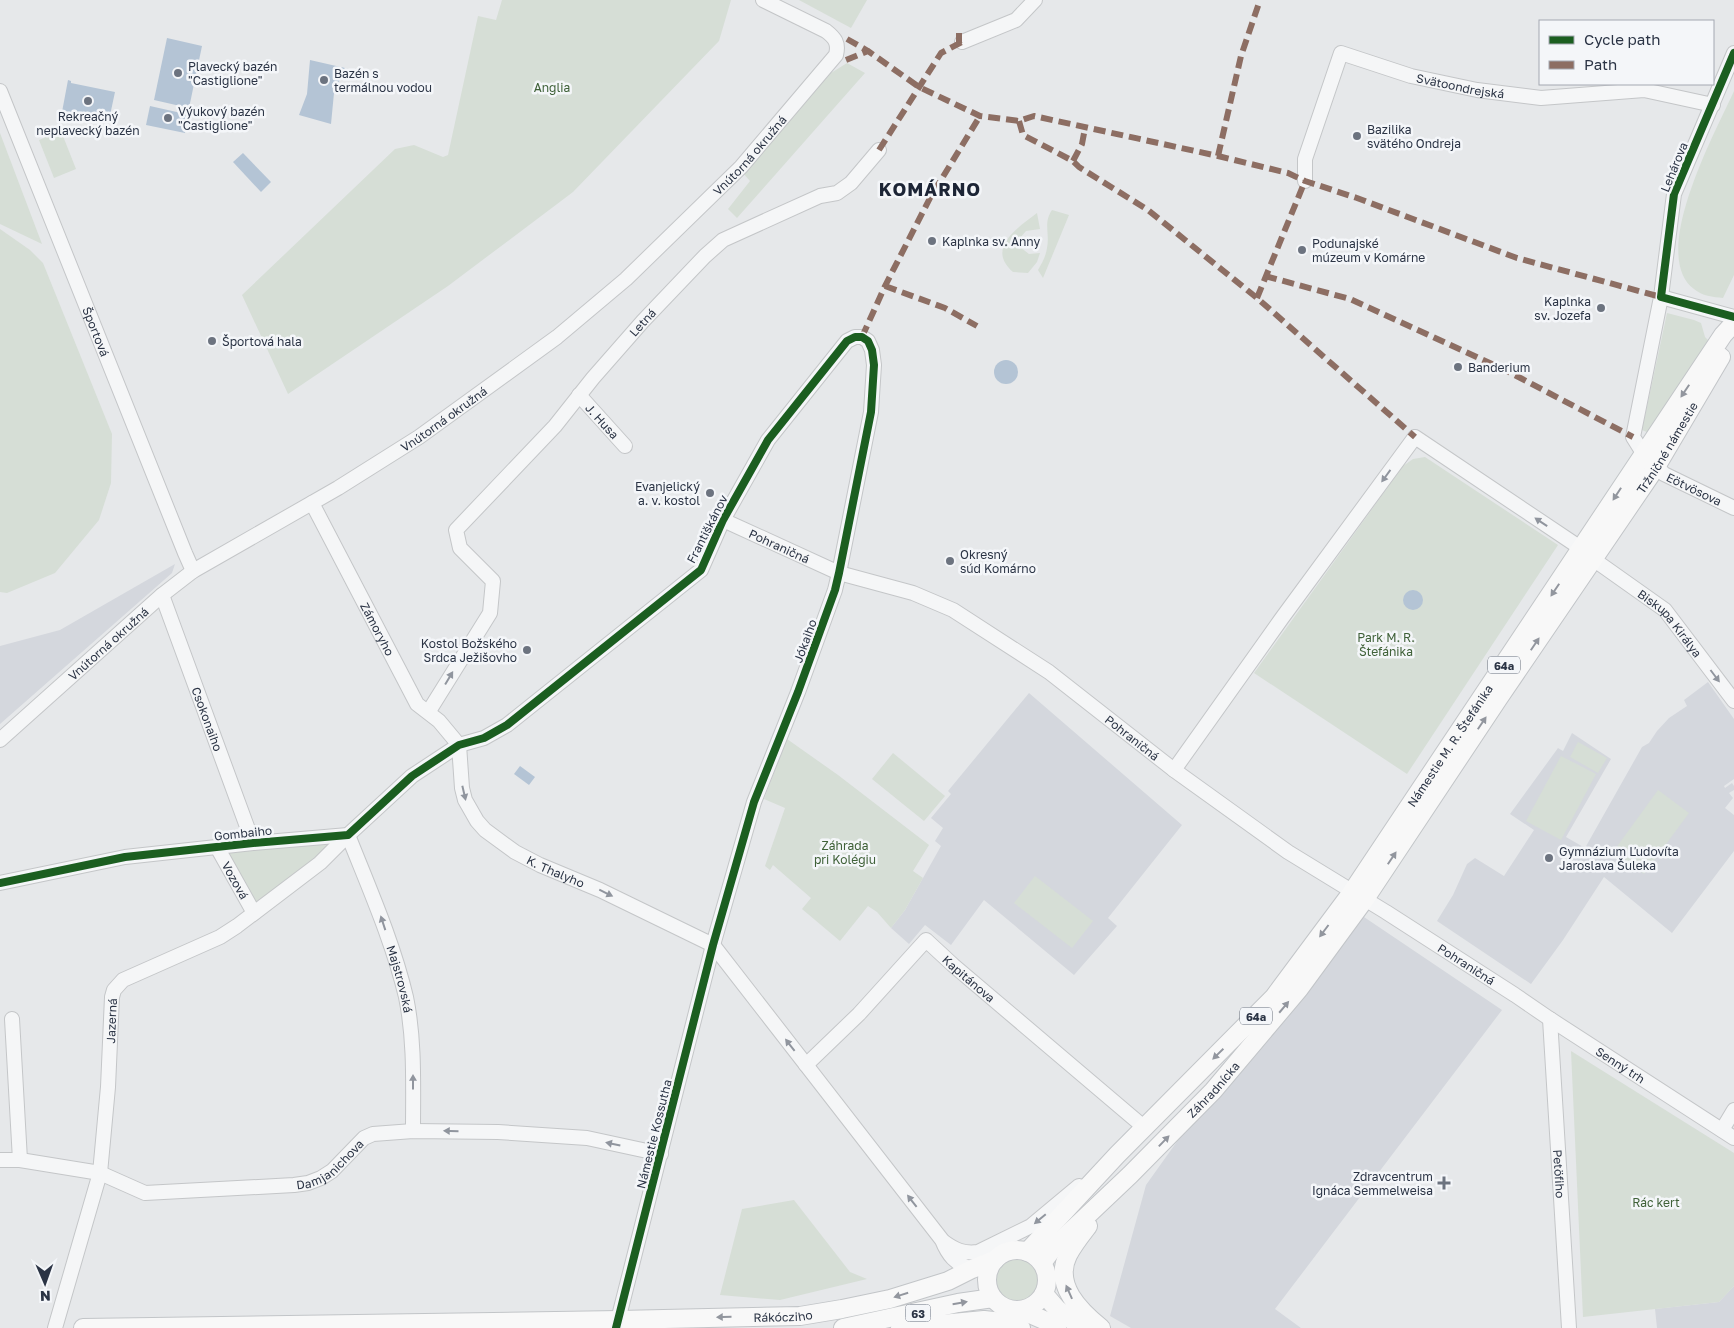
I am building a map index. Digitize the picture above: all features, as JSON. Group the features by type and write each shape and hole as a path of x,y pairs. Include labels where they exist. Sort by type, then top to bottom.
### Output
{"main road":[{"name":"Tržničné námestie","path":"1587,554 1643,453 1723,335 1734,323"},
{"name":"Tržničné námestie","path":"1587,554 1656,467 1732,339 1734,331"},
{"name":"64a","path":"1358,895 1498,699 1587,554"},
{"name":"Záhradnícka","path":"1027,1252 1118,1155 1274,997 1358,895"},
{"name":"Záhradnícka","path":"1042,1263 1054,1247 1130,1175 1213,1091 1299,989 1358,895"},
{"path":"1101,1328 1072,1300 1066,1288 1064,1275 1065,1261 1098,1211 1130,1175"},
{"name":"63","path":"995,1260 1012,1250 1027,1252"},
{"path":"995,1260 987,1279 989,1291 993,1298 1003,1307 1021,1310 1035,1305 1044,1294 1048,1278 1042,1263 1036,1256 1027,1252"},
{"name":"Rákócziho","path":"83,1328 617,1324 800,1316 890,1299 948,1281 995,1260"},
{"path":"1044,1294 1057,1308 1082,1328"},
{"name":"63","path":"844,1328 958,1303 993,1298"},
{"path":"1021,1310 1057,1328"},
{"name":"63","path":"900,1328 984,1320 1003,1322 1021,1328"}],"street":[{"name":"Vnútorná okružná","path":"0,740 162,595 194,571 312,503 419,437 557,337 626,279 740,167 836,55 837,43 826,30 764,0"},
{"path":"962,42 1016,20 1033,2"},
{"name":"Svätoondrejská","path":"1305,181 1305,158 1341,53 1412,76 1478,90 1541,98 1644,90 1713,105"},
{"name":"Lehárova","path":"1661,297 1674,194 1734,53"},
{"name":"Športová","path":"0,90 185,553 194,571"},
{"name":"Letná","path":"429,711 490,613 494,581 460,548 456,530 555,426 593,378 643,321 705,256 723,240 820,196 838,193 852,183 880,150"},
{"path":"1661,297 1734,317"},
{"name":"Tržničné námestie","path":"1643,453 1633,437 1661,297"},
{"name":"Františkánov","path":"459,745 484,738 507,725 701,570 723,520 768,440 847,341 855,337 862,337"},
{"name":"Jókaiho","path":"713,945 754,802 798,692 840,573 872,412 874,365 872,350 868,341 862,337"},
{"name":"J. Husa","path":"580,395 625,446"},
{"name":"Biskupa Királya","path":"1174,770 1282,618 1415,437 1587,554 1665,610 1734,701"},
{"name":"Eötvösova","path":"1643,453 1664,474 1734,508"},
{"name":"Zámoryho","path":"312,503 418,704 440,721 459,745"},
{"name":"Pohraničná","path":"723,520 840,573 914,593 953,610 1050,672 1174,770 1288,852 1520,998"},
{"name":"Csokonaiho","path":"162,595 253,843"},
{"path":"348,836 412,776 459,745"},
{"name":"K. Thalyho","path":"459,745 462,788 465,800 477,821 485,830 515,852 540,865 600,890 713,945"},
{"name":"Gombaiho","path":"0,883 125,857 253,843 348,836"},
{"name":"Jazerná","path":"55,1328 100,1174 108,1087 111,1004 114,990 123,980 220,937 320,863 348,836"},
{"name":"Majstrovská","path":"348,836 380,914 406,998 412,1051 413,1131"},
{"name":"Vozová","path":"217,847 254,913"},
{"name":"Kapitánova","path":"806,1065 859,1014 926,940 1145,1128"},
{"path":"713,945 942,1240 948,1253 953,1259 972,1269"},
{"name":"Námestie Kossutha","path":"617,1324 713,945"},
{"name":"Senný trh","path":"1520,998 1734,1138"},
{"name":"Petöfiho","path":"1550,1019 1569,1328"},
{"path":"12,1020 20,1160"},
{"path":"1722,1130 1734,1110"},
{"name":"Damjanichova","path":"0,1160 20,1160 100,1174 145,1193 294,1185 314,1181 332,1171 364,1138 373,1134 413,1131 498,1132 587,1138 660,1154"},
{"path":"942,1240 959,1251 971,1253 978,1252 1024,1231 1118,1155"}],"shaded area":[{"path":"175,564 172,573 0,724 0,646 60,630"},
{"path":"1708,682 1734,719 1734,779 1724,786 1725,788 1732,783 1734,786 1734,790 1729,793 1733,798 1725,808 1734,815 1734,851 1672,933 1604,877 1563,940 1531,984 1437,921 1453,895 1467,864 1475,858 1504,876 1534,830 1510,814 1558,748 1563,751 1572,733 1611,759 1566,837 1585,848 1642,747 1649,743 1669,718 1687,706 1684,700"},
{"path":"1029,693 1182,825 1108,918 1117,926 1074,975 984,900 951,945 925,925 909,944 891,928 905,910 941,846 935,841 943,828 931,818 951,794 948,791"},
{"path":"1361,915 1502,1010 1275,1309 1301,1328 1131,1328 1110,1316 1146,1185 1213,1091"},
{"path":"1734,1286 1734,1328 1657,1328 1655,1309 1719,1302"}],"green space":[{"name":"Anglia","path":"502,0 731,0 719,41 573,192 448,286 288,394 242,295 395,149 414,145 443,157 448,155 478,16 496,20"},
{"path":"799,0 867,0 851,28"},
{"path":"847,63 865,73 737,218 728,209 750,181 742,172 831,73"},
{"path":"1734,91 1734,275 1723,298 1704,295 1694,289 1682,272 1678,249 1682,222 1690,192 1701,162"},
{"path":"61,131 76,169 54,178 39,140"},
{"path":"0,133 42,244 0,224"},
{"path":"1052,210 1069,215 1043,278 1038,270 1044,259 1048,243 1047,224"},
{"path":"1037,213 1040,229 1026,231 1020,238 1020,247 1029,254 1040,253 1037,262 1028,273 1013,272 1005,263 1002,255 1004,246 1014,231"},
{"path":"0,229 30,250 43,263 112,434 111,483 99,520 55,573 7,593 0,592"},
{"path":"1667,313 1701,323 1705,337 1708,340 1649,433 1642,430"},
{"name":"Park M. R. Štefánika","path":"1425,457 1558,545 1407,774 1254,673 1403,466 1413,459"},
{"name":"Záhrada pri Kolégiu","path":"787,739 838,775 929,845 913,871 923,878 905,910 891,928 877,912 868,906 840,941 802,909 811,898 773,865 770,870 765,866 785,808 764,799"},
{"path":"1578,742 1607,758 1598,773 1570,757"},
{"path":"893,753 945,796 924,821 872,779"},
{"path":"1561,756 1596,774 1561,840 1526,821"},
{"path":"1658,790 1689,813 1644,874 1613,852"},
{"path":"338,840 256,905 227,852"},
{"path":"1035,876 1093,921 1072,948 1014,903"},
{"name":"Rác kert","path":"1571,1051 1734,1153 1734,1286 1719,1302 1583,1317"},
{"path":"794,1200 850,1272 867,1279 780,1300 720,1295 742,1209"},
{"path":"1018,1256 1028,1258 1036,1263 1041,1271 1043,1281 1041,1291 1036,1299 1028,1304 1018,1306 1008,1304 1000,1299 995,1291 993,1281 995,1271 1000,1263 1008,1258"}],"water":[{"name":"Plavecký bazén \"Castiglione\"","path":"167,38 202,46 189,108 154,100"},
{"name":"Bazén s termálnou vodou","path":"310,60 345,68 334,93 331,124 299,115 307,94"},
{"name":"Rekreačný neplavecký bazén","path":"68,80 71,83 115,92 109,120 62,112"},
{"name":"Výukový bazén \"Castiglione\"","path":"150,106 190,115 185,133 146,125"},
{"path":"243,153 271,182 261,192 233,162"},
{"path":"1006,360 1011,361 1017,367 1017,377 1011,383 1006,384 1001,383 995,377 994,372 995,367 1001,361"},
{"path":"1413,590 1420,593 1423,600 1420,607 1413,610 1406,607 1403,600 1406,593"},
{"path":"520,766 535,777 529,785 514,774"}],"marked path":[{"path":"1218,156 1241,56 1260,0"},
{"path":"959,33 959,43 963,47"},
{"path":"847,39 868,51"},
{"path":"879,150 941,53 962,42"},
{"path":"846,60 868,51 919,87 980,116 1019,121 1034,116 1288,173 1305,181 1357,198 1517,258 1661,297"},
{"path":"862,337 885,286 930,198 980,116"},
{"path":"1019,121 1023,135 1073,161 1079,167 1148,210 1257,298 1415,437"},
{"path":"1073,161 1082,144 1085,128"},
{"path":"1257,298 1305,181"},
{"path":"1265,276 1350,299 1507,371 1633,437"},
{"path":"885,286 945,308 977,326"}],"cycle path":[{"path":"1734,53 1674,194 1661,297 1734,317"},
{"path":"0,883 125,857 348,835 412,776 459,745 484,738 507,725 701,570 723,520 768,440 847,341 855,337 862,337 868,341 872,350 874,365 871,412 835,590 798,692 754,802 713,945 616,1328"}],"place":[{"name":"Plavecký bazén \"Castiglione\"","path":"178,73"},
{"name":"Bazén s termálnou vodou","path":"324,80"},
{"name":"Rekreačný neplavecký bazén","path":"88,101"},
{"name":"Výukový bazén \"Castiglione\"","path":"168,118"},
{"name":"Bazilika svätého Ondreja","path":"1357,136"},
{"name":"Kaplnka sv. Anny","path":"932,241"},
{"name":"Podunajské múzeum v Komárne","path":"1302,250"},
{"name":"Kaplnka sv. Jozefa","path":"1601,308"},
{"name":"Športová hala","path":"212,341"},
{"name":"Banderium","path":"1458,367"},
{"name":"Evanjelický a. v. kostol","path":"710,493"},
{"name":"Okresný súd Komárno","path":"950,561"},
{"name":"Kostol Božského Srdca Ježišovho","path":"527,650"},
{"name":"Gymnázium Ľudovíta Jaroslava Šuleka","path":"1549,858"},
{"name":"Zdravcentrum Ignáca Semmelweisa","path":"1444,1183"}],"district":[{"name":"KOMÁRNO","path":"930,189"}]}
